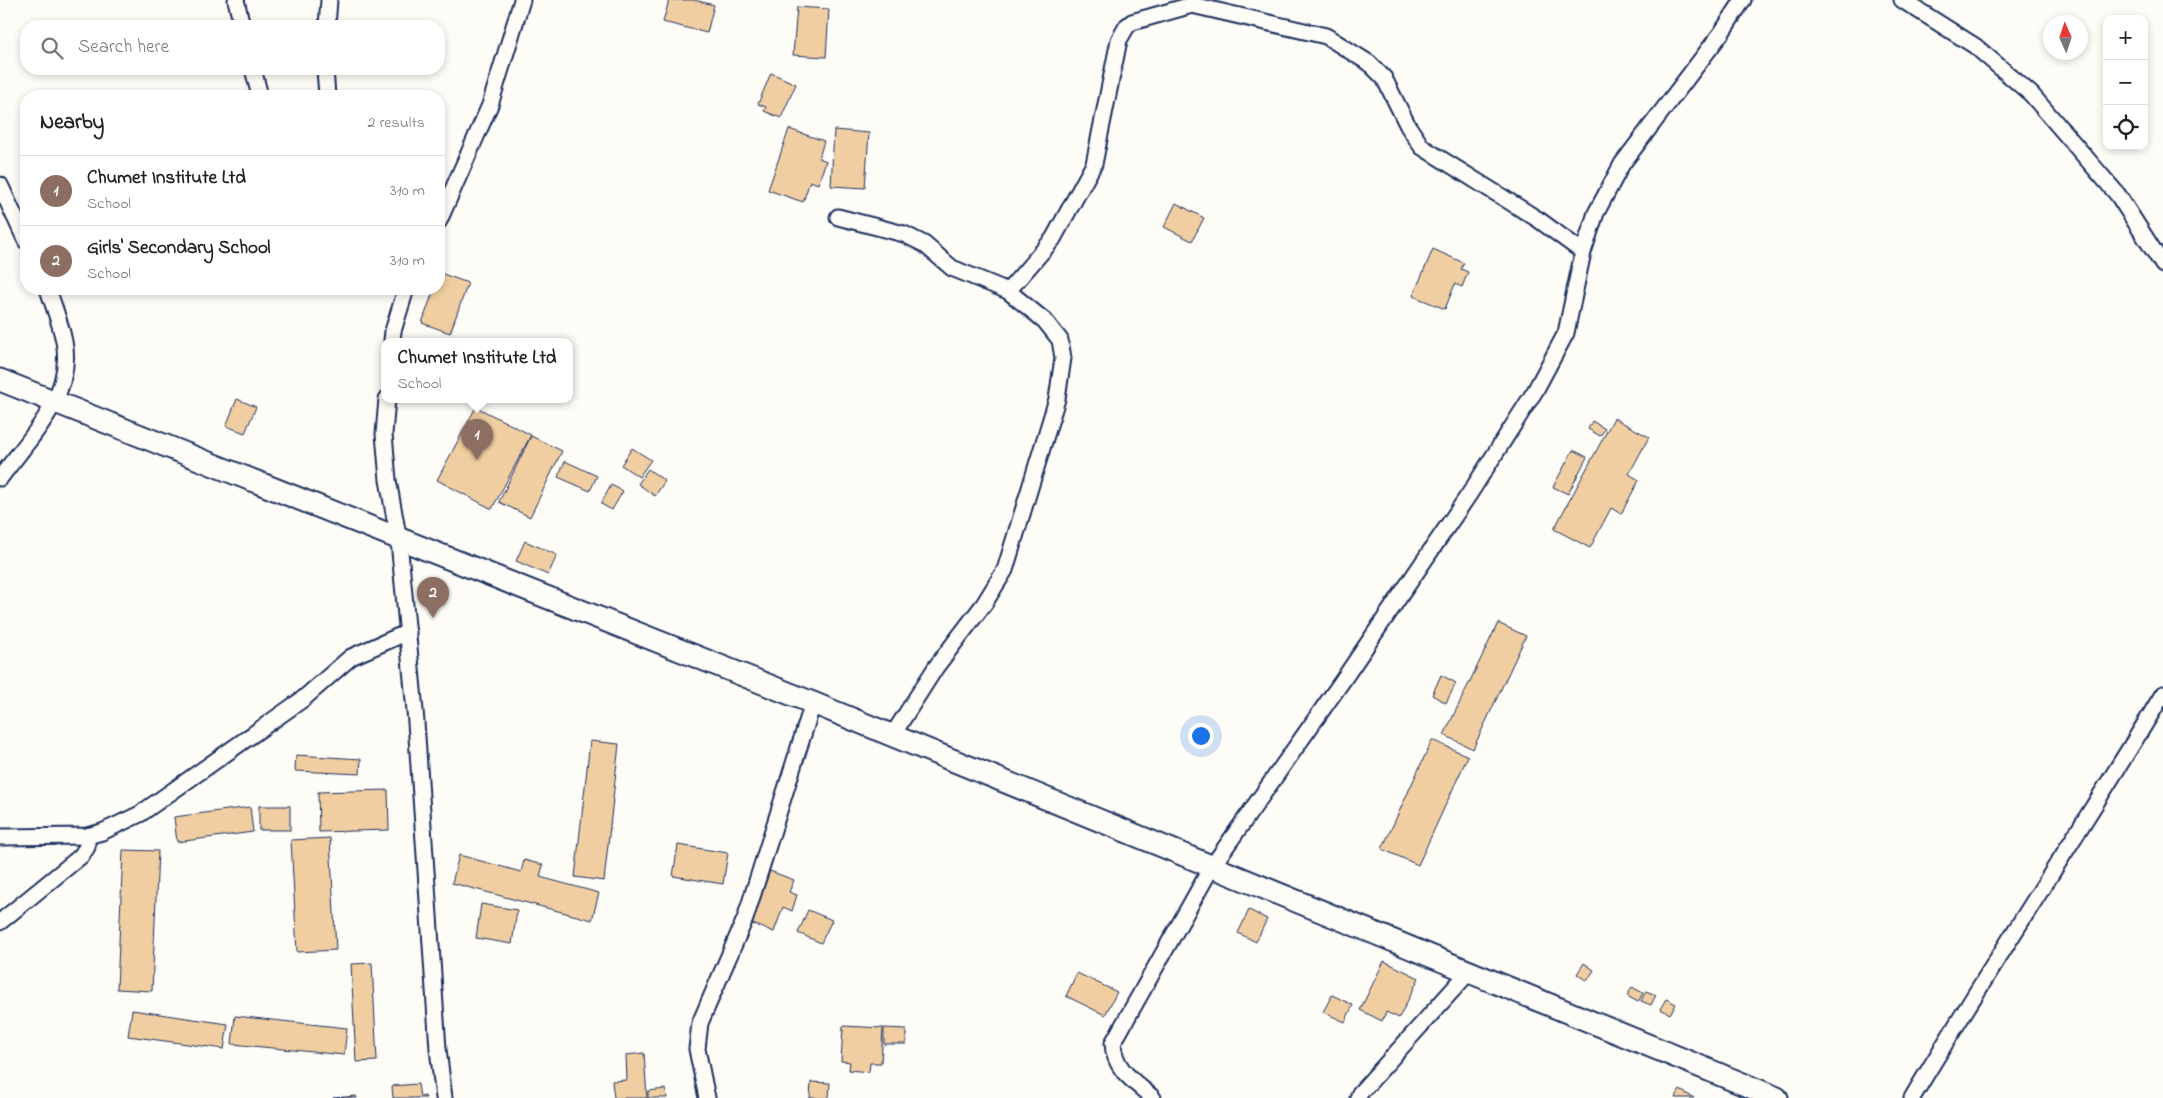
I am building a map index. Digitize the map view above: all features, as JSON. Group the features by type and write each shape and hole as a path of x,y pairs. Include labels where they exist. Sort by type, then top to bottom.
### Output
{"main road":[{"path":"0,380 813,703 1211,868 1777,1098"}],"street":[{"path":"236,0 241,20"},
{"path":"327,20 329,0"},
{"path":"445,207 490,105 522,0"},
{"path":"1153,1098 1126,1075 1113,1057 1113,1043 1211,868 1409,583 1535,391 1566,333 1583,252 1596,214 1622,164 1722,32 1743,0"},
{"path":"1902,0 1975,46 2031,94 2118,195 2163,265"},
{"path":"1008,291 1053,239 1094,164 1119,40 1127,26 1132,22 1192,5 1326,36 1369,63 1384,78 1408,126 1422,147 1540,220 1583,252"},
{"path":"255,75 258,90"},
{"path":"325,75 327,90"},
{"path":"0,185 20,228"},
{"path":"838,217 904,234 924,244 952,268 1008,291 1045,321 1060,340 1063,358 1057,399 1005,570 984,604 936,667 892,736"},
{"path":"0,478 56,403 64,378 65,348 50,295"},
{"path":"393,338 402,295"},
{"path":"387,403 384,434 388,480 399,540 408,632 416,722 438,1049 444,1098"},
{"path":"0,837 87,836 102,832 140,814 303,699 351,657 408,632"},
{"path":"1912,1098 1963,1011 2109,783 2163,694"},
{"path":"707,1098 697,1049 700,1023 744,919 813,703"},
{"path":"0,922 81,856 87,846 87,836"},
{"path":"1358,1098 1360,1093 1468,973"}],"building":[{"path":"669,0 694,0 714,5 707,33 663,22"},
{"path":"797,7 829,9 826,57 793,55"},
{"path":"771,73 796,84 781,118 764,111 766,107 758,104"},
{"path":"789,129 824,141 819,158 826,161 818,184 810,181 803,202 768,190"},
{"path":"834,130 869,133 865,188 831,186"},
{"path":"1176,203 1204,218 1192,241 1164,227"},
{"path":"1433,249 1464,263 1461,269 1468,272 1462,287 1455,284 1445,309 1413,296"},
{"path":"445,275 468,283 450,333 422,323 432,295 445,295"},
{"path":"237,399 256,407 245,433 226,426"},
{"path":"476,407 531,435 492,509 437,480"},
{"path":"1614,418 1649,437 1629,474 1639,480 1621,514 1611,508 1590,548 1554,529"},
{"path":"1592,421 1605,429 1600,436 1588,429"},
{"path":"531,436 562,451 530,517 499,502"},
{"path":"632,448 651,460 639,477 621,465"},
{"path":"1573,450 1587,457 1568,494 1553,487"},
{"path":"565,461 597,476 590,491 558,477"},
{"path":"648,469 665,481 655,496 638,484"},
{"path":"611,485 623,491 612,510 601,504"},
{"path":"525,541 557,555 548,575 516,561"},
{"path":"1498,623 1526,636 1473,749 1444,735"},
{"path":"1441,675 1456,683 1446,703 1432,695"},
{"path":"1432,740 1468,756 1418,865 1382,849"},
{"path":"590,741 619,744 604,881 575,877"},
{"path":"296,755 361,759 360,774 295,771"},
{"path":"388,790 389,830 319,832 318,792"},
{"path":"259,806 290,806 290,830 259,830"},
{"path":"250,807 253,832 177,842 174,817"},
{"path":"330,838 336,950 297,952 291,840"},
{"path":"678,845 728,853 723,884 673,876"},
{"path":"123,850 158,851 152,991 117,989"},
{"path":"459,855 521,872 524,860 543,865 540,877 599,893 592,920 452,883"},
{"path":"770,871 794,880 789,892 797,895 792,911 783,907 774,932 750,923"},
{"path":"481,904 517,910 512,944 476,938"},
{"path":"808,910 832,920 821,943 798,933"},
{"path":"1249,910 1267,919 1256,942 1238,933"},
{"path":"1384,961 1419,978 1399,1018 1386,1012 1382,1021 1360,1010"},
{"path":"372,963 377,1061 356,1062 351,964"},
{"path":"1584,963 1594,970 1587,981 1577,974"},
{"path":"1077,973 1117,992 1105,1015 1066,996"},
{"path":"1632,987 1643,993 1638,1002 1627,996"},
{"path":"1646,991 1656,995 1651,1005 1641,1001"},
{"path":"1332,995 1353,1005 1345,1022 1323,1012"},
{"path":"1666,999 1676,1004 1670,1014 1660,1009"},
{"path":"132,1010 228,1024 224,1049 128,1036"},
{"path":"235,1016 347,1028 344,1055 232,1044"},
{"path":"843,1026 883,1028 881,1063 870,1063 869,1072 849,1070 850,1062 841,1061"},
{"path":"884,1028 906,1029 906,1044 884,1044"},
{"path":"644,1053 647,1098 614,1098 612,1081 627,1080 626,1055"},
{"path":"811,1082 830,1083 829,1098 810,1098"},
{"path":"418,1084 420,1097 425,1096 426,1098 393,1098 392,1086"},
{"path":"666,1089 667,1098 648,1098 648,1091"},
{"path":"1680,1090 1694,1098 1675,1098"},
{"path":"356,1096 357,1098 333,1098"}],"place":[{"name":"Chumet Institute Ltd","path":"477,460"},
{"name":"Girls' Secondary School","path":"433,618"}]}
